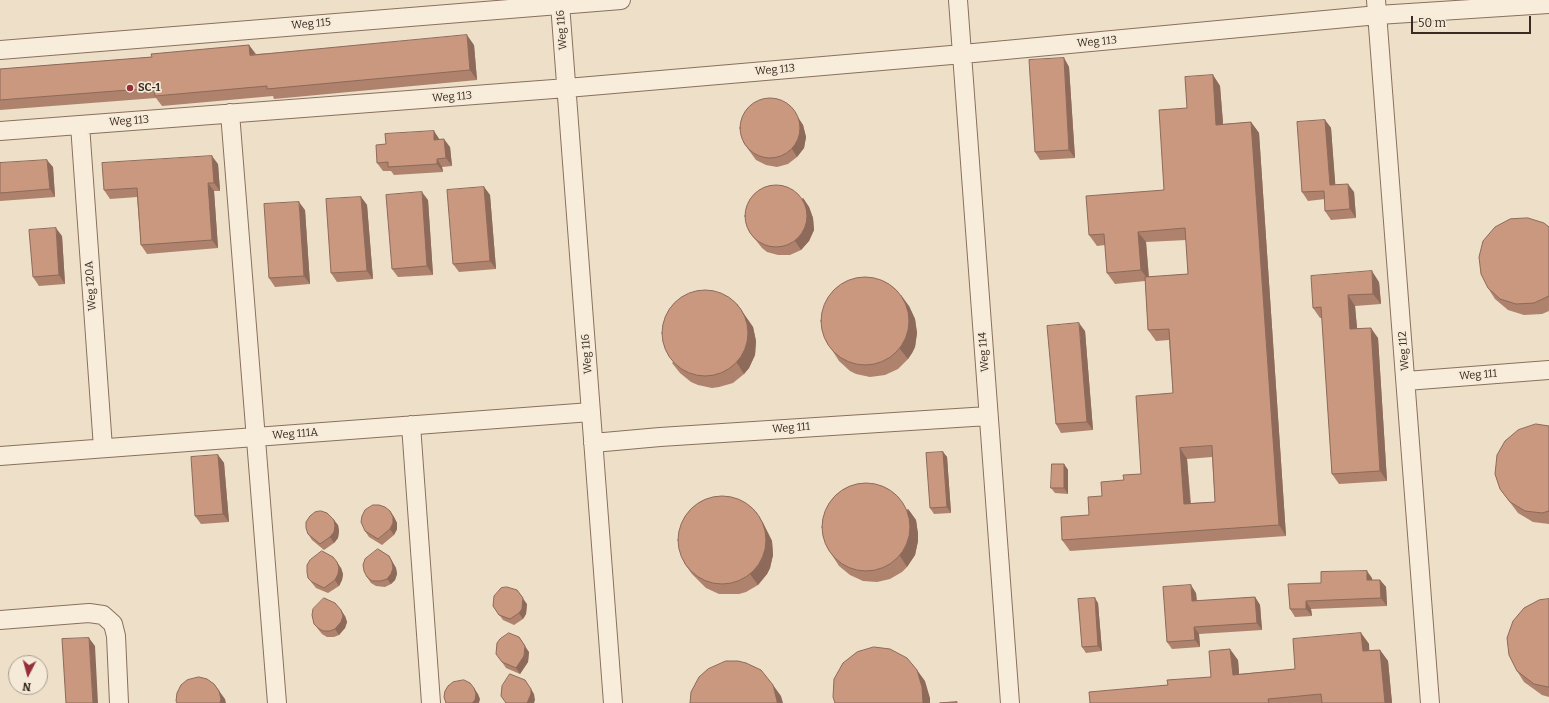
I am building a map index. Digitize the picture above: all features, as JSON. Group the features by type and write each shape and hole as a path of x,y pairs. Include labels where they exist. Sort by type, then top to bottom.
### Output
{"lane":[{"name":"Weg 115","path":"0,50 622,0"},
{"name":"Weg 114","path":"958,0 1010,703"},
{"name":"Weg 116","path":"560,4 613,703"},
{"name":"Weg 113","path":"0,130 567,88 963,54 1377,8 1549,4"},
{"name":"Weg 112","path":"1377,8 1430,703"},
{"path":"230,113 277,703"},
{"name":"Weg 120A","path":"80,125 103,448"},
{"name":"Weg 111","path":"1406,381 1549,370"},
{"name":"Weg 111A","path":"0,456 591,412"},
{"name":"Weg 111","path":"593,443 660,437 988,416"},
{"path":"411,425 431,703"},
{"path":"0,620 89,613 103,615 113,624 116,636 119,703"}],"building":[{"path":"467,35 470,70 267,89 267,86 155,96 154,88 0,100 0,69 152,57 151,54 249,45 250,55"},
{"path":"1064,58 1069,150 1035,152 1029,60"},
{"path":"1213,75 1216,125 1251,122 1279,525 1062,540 1061,517 1089,515 1088,497 1102,496 1101,482 1124,480 1123,475 1141,474 1136,396 1173,393 1169,329 1148,330 1145,277 1188,274 1185,228 1138,232 1141,270 1107,273 1104,234 1089,235 1086,196 1164,190 1159,110 1187,108 1185,77","holes":["1212,446 1215,502 1184,504 1180,448"]},
{"path":"770,98 786,103 791,107 795,112 800,128 795,144 791,149 786,153 770,158 754,153 749,149 745,144 740,128 745,112 749,107 754,103"},
{"path":"1325,120 1330,185 1348,184 1350,209 1325,211 1324,191 1302,192 1297,122"},
{"path":"434,131 434,140 444,139 446,158 437,159 437,164 388,167 388,162 377,163 376,145 386,144 385,134"},
{"path":"212,156 214,183 208,183 212,240 141,245 137,188 104,190 102,163"},
{"path":"47,160 50,189 0,193 0,163"},
{"path":"770,185 782,185 798,194 805,204 807,216 805,228 798,238 782,247 770,247 759,242 750,233 745,222 745,210 750,199 759,190"},
{"path":"484,187 490,261 453,264 447,190"},
{"path":"422,192 427,266 392,269 386,195"},
{"path":"361,197 367,271 331,273 326,199"},
{"path":"299,202 304,276 269,278 264,204"},
{"path":"1528,218 1544,223 1549,227 1549,296 1534,303 1516,304 1500,299 1488,288 1481,274 1479,257 1483,241 1495,227 1510,219"},
{"path":"56,228 59,275 33,277 29,230"},
{"path":"1372,271 1373,294 1348,295 1350,329 1371,328 1380,471 1332,474 1321,307 1313,308 1311,276"},
{"path":"865,277 882,280 890,284 902,296 906,304 909,321 906,338 902,346 890,358 882,362 865,365 848,362 840,358 828,346 824,338 821,321 824,304 828,296 840,284 848,280"},
{"path":"697,290 713,290 722,293 736,302 745,316 748,325 748,341 745,350 736,364 722,373 713,376 697,376 681,369 674,364 669,357 662,341 662,325 669,309 674,302 681,297"},
{"path":"1079,323 1087,422 1056,424 1047,326"},
{"path":"1536,424 1549,426 1549,511 1542,513 1525,511 1510,502 1500,489 1495,474 1497,455 1505,441 1518,430"},
{"path":"943,452 947,507 930,508 926,453"},
{"path":"218,455 223,514 195,516 191,457"},
{"path":"1052,464 1064,464 1064,488 1051,488"},
{"path":"866,483 883,486 891,490 903,502 907,510 910,527 907,544 903,552 891,564 883,568 866,571 849,568 841,564 829,552 825,544 822,527 825,510 829,502 841,490 849,486"},
{"path":"722,496 739,500 753,509 762,523 766,540 762,557 753,571 739,580 722,584 705,580 691,571 682,557 678,540 682,523 691,509 705,500"},
{"path":"373,505 385,507 390,511 393,517 393,523 390,529 378,539 365,531 361,522 365,510"},
{"path":"321,511 327,513 334,520 335,526 334,532 330,537 320,544 308,534 306,522 315,512"},
{"path":"378,549 389,556 393,568 387,579 372,581 367,577 363,565 365,559"},
{"path":"322,551 333,557 339,568 335,580 324,588 312,582 308,578 307,572 307,565 310,560"},
{"path":"1367,571 1367,580 1380,580 1381,598 1306,601 1306,609 1290,609 1288,584 1321,583 1321,572"},
{"path":"1191,585 1192,601 1255,597 1257,623 1194,627 1195,640 1167,642 1163,587"},
{"path":"507,587 517,590 523,598 522,609 510,619 499,615 493,606 494,596 501,588"},
{"path":"324,598 335,603 341,610 343,616 341,622 335,629 330,631 323,631 318,628 314,624 312,615 313,609"},
{"path":"1095,598 1098,646 1082,647 1078,599"},
{"path":"1549,599 1548,687 1534,684 1517,671 1509,655 1507,638 1513,621 1524,608 1539,600"},
{"path":"509,633 519,637 525,646 524,656 516,668 502,662 496,654 497,643"},
{"path":"1361,633 1363,651 1380,650 1385,703 1322,703 1321,694 1268,699 1269,703 1090,703 1089,692 1168,685 1167,680 1211,677 1209,651 1230,649 1233,675 1295,669 1293,639"},
{"path":"89,638 93,703 66,703 62,639"},
{"path":"874,647 890,649 907,658 917,670 922,687 923,703 835,703 833,697 834,679 843,663 857,652"},
{"path":"726,661 746,663 761,670 773,685 777,703 690,703 691,692 699,677 708,669"},
{"path":"510,674 525,680 531,689 531,694 527,703 506,703 501,696 502,686"},
{"path":"199,677 207,679 214,684 219,691 221,699 220,703 177,703 177,693 181,685 187,680"},
{"path":"464,680 470,683 474,688 476,694 475,700 472,703 446,703 444,697 448,686 453,682"}],"place":[{"name":"SC-1","path":"130,88"}]}
